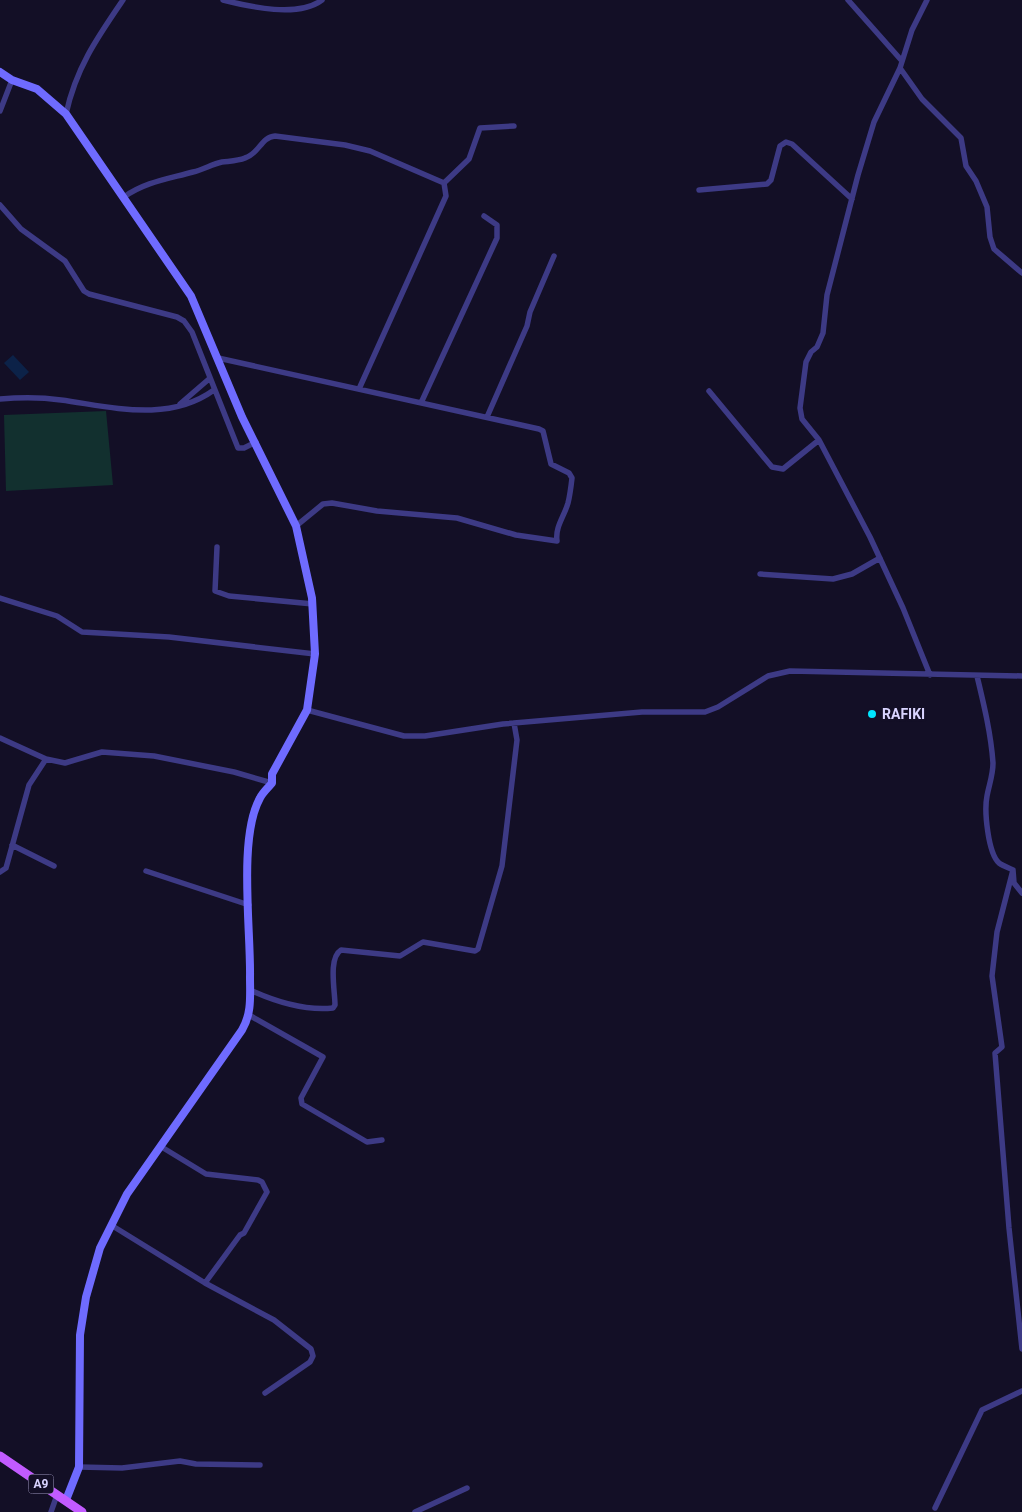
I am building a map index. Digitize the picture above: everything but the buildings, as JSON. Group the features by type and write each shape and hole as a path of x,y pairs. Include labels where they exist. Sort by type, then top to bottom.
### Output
{"main road":[{"name":"A9","path":"0,1456 82,1512"}],"street":[{"path":"66,114 72,87 80,68 123,0"},
{"path":"223,0 276,10 302,8 322,0"},
{"path":"848,0 902,60"},
{"path":"927,0 912,30 900,68 874,122 829,287 823,334 817,347 811,352 806,362 800,408 802,419 819,440 880,558 930,675"},
{"path":"900,68 922,99 962,138 966,166 976,181 987,207 990,237 994,250 1022,273"},
{"path":"0,72 12,80 37,89 66,114 191,296 242,417 296,526 306,563 313,604 315,654 307,710 272,774 272,783 261,796 253,816 247,874 249,905 249,1015 242,1030 127,1194 93,1270 83,1310 80,1335 79,1467 66,1500"},
{"path":"0,111 12,80"},
{"path":"444,183 471,156 480,128 514,126"},
{"path":"124,197 135,189 167,177 250,156 267,138 275,136 345,145 370,151 444,183"},
{"path":"699,190 769,182 780,146 786,142 792,144 852,199"},
{"path":"359,389 446,196 444,183"},
{"path":"0,205 21,228 65,262 84,291 89,294 177,317 184,321 192,332 209,379 238,448 256,442"},
{"path":"421,404 497,238 497,225 484,216"},
{"path":"486,417 527,326 530,312 554,256"},
{"path":"218,358 533,427 543,431 551,464 571,475 568,502 562,521 556,531 557,541 516,535 456,518 377,511 332,503 323,504 296,526"},
{"path":"174,408 191,397 209,379"},
{"path":"0,399 34,397 117,409 150,410 174,408 197,402 214,390"},
{"path":"709,391 772,467 783,469 819,440"},
{"path":"217,547 215,591 229,596 313,604"},
{"path":"760,574 833,580 852,574 880,558"},
{"path":"0,598 57,616 82,632 169,638 315,654"},
{"path":"307,710 404,736 425,736 514,723 642,712 705,712 718,707 768,676 790,671 1022,676"},
{"path":"977,676 987,718 993,772 986,808 988,834 992,850 998,862 1013,870"},
{"path":"250,990 282,1003 333,1008 335,1005 334,960 337,953 341,950 400,956 423,942 469,950 478,949 502,866 516,740 514,723"},
{"path":"0,738 46,759 65,763 102,752 154,756 234,772 272,783"},
{"path":"0,872 6,868 29,784 46,759"},
{"path":"12,845 54,866"},
{"path":"1013,870 1014,883 1022,893"},
{"path":"1013,870 1001,915 992,976 1002,1048 995,1053 1009,1228 1022,1349"},
{"path":"146,871 249,905"},
{"path":"249,1015 323,1057 302,1098 301,1102 304,1107 367,1142 382,1140"},
{"path":"160,1146 206,1174 258,1180 262,1182 267,1192 244,1233 205,1283"},
{"path":"112,1225 205,1283 277,1322 311,1349 313,1356 310,1362 265,1393"},
{"path":"935,1508 982,1410 1022,1391"},
{"path":"79,1467 122,1468 180,1461 196,1464 260,1465"},
{"path":"415,1512 467,1488"},
{"path":"51,1512 57,1495"}],"green space":[{"path":"106,411 113,485 6,491 4,415"}],"water":[{"path":"13,355 29,372 20,380 4,363"}],"place":[{"name":"RAFIKI","path":"872,714"}]}
